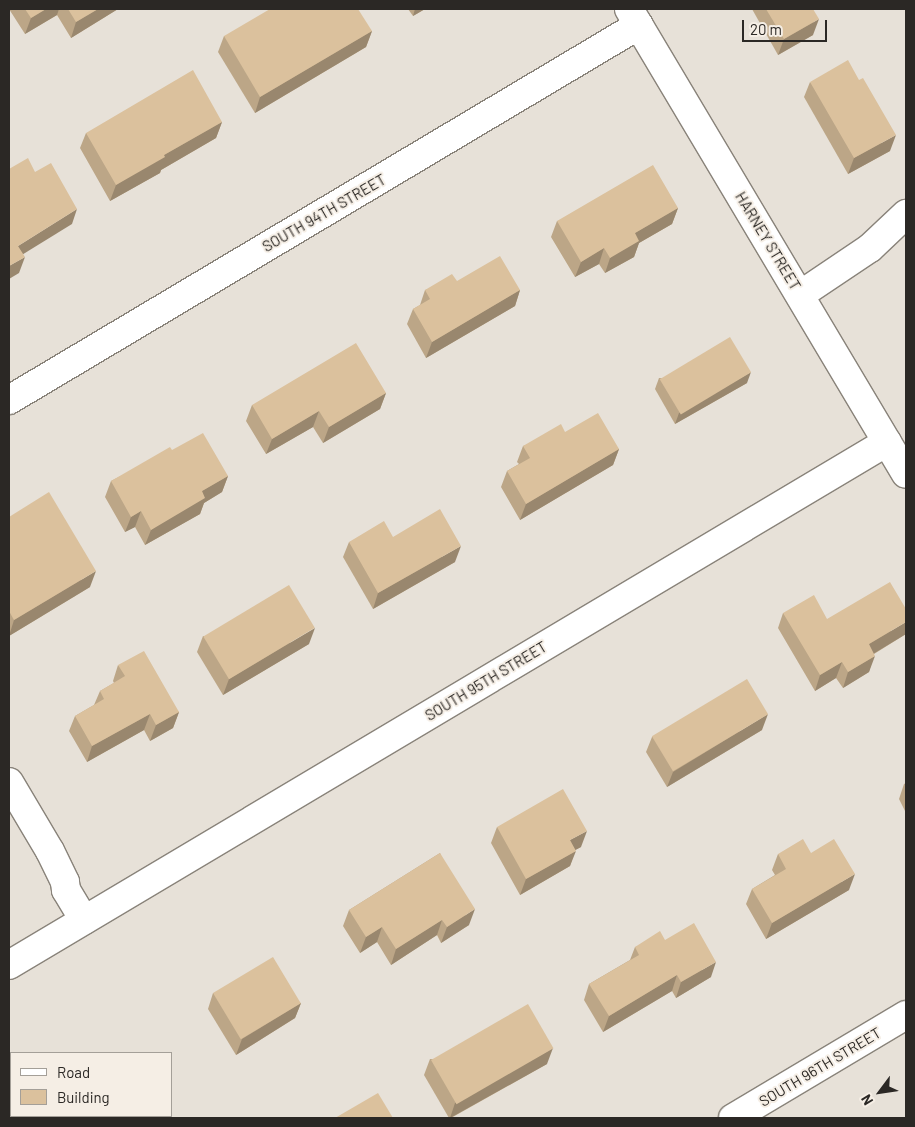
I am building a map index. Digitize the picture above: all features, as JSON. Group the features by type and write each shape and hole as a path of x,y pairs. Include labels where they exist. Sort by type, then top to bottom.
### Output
{"street":[{"name":"HARNEY STREET","path":"634,17 906,474"},
{"name":"SOUTH 94TH STREET","path":"9,400 634,17"},
{"path":"800,295 870,248 906,214"},
{"name":"SOUTH 95TH STREET","path":"9,965 887,442"},
{"path":"9,782 50,851 65,882 66,890 84,920"},
{"name":"SOUTH 96TH STREET","path":"733,1118 906,1015"}],"building":[{"path":"25,9 46,9 31,18"},
{"path":"68,9 98,9 76,22"},
{"path":"270,9 358,9 372,31 260,97 224,36"},
{"path":"766,9 813,9 819,19 784,39"},
{"path":"848,60 859,80 863,78 896,135 854,158 810,82"},
{"path":"193,70 222,122 116,185 86,133"},
{"path":"28,158 35,172 51,163 77,209 18,246 25,257 9,266 9,169"},
{"path":"653,165 678,208 635,233 639,241 610,258 604,248 581,262 557,221"},
{"path":"500,256 520,290 432,342 413,309 430,299 425,290 452,274 457,281"},
{"path":"730,337 751,372 681,414 660,379"},
{"path":"356,343 386,393 329,427 319,411 272,439 252,405"},
{"path":"598,413 619,449 526,504 507,471 530,458 523,446 561,424 565,432"},
{"path":"203,433 228,476 202,491 205,498 151,530 141,511 131,517 111,481 170,447 172,450"},
{"path":"49,492 96,571 14,620 9,611 9,517"},
{"path":"440,509 461,546 378,593 349,542 384,521 393,537"},
{"path":"890,582 906,609 906,622 869,644 875,656 848,672 842,662 820,675 783,613 814,595 827,619"},
{"path":"289,585 315,628 229,679 203,637"},
{"path":"144,651 179,712 156,725 150,714 92,746 75,716 104,699 100,691 125,676 118,665"},
{"path":"747,679 768,714 673,771 652,736"},
{"path":"563,789 587,831 570,840 576,851 526,879 497,827"},
{"path":"803,839 811,853 834,839 855,874 772,923 752,889 786,869 778,854"},
{"path":"440,853 475,909 447,927 442,920 396,949 382,927 366,937 349,910"},
{"path":"694,923 716,962 681,982 677,975 609,1016 589,984 639,955 635,947 660,931 665,940"},
{"path":"273,957 301,1003 241,1039 213,993"},
{"path":"528,1004 554,1048 457,1104 431,1060"},
{"path":"378,1093 393,1118 335,1118"}]}
